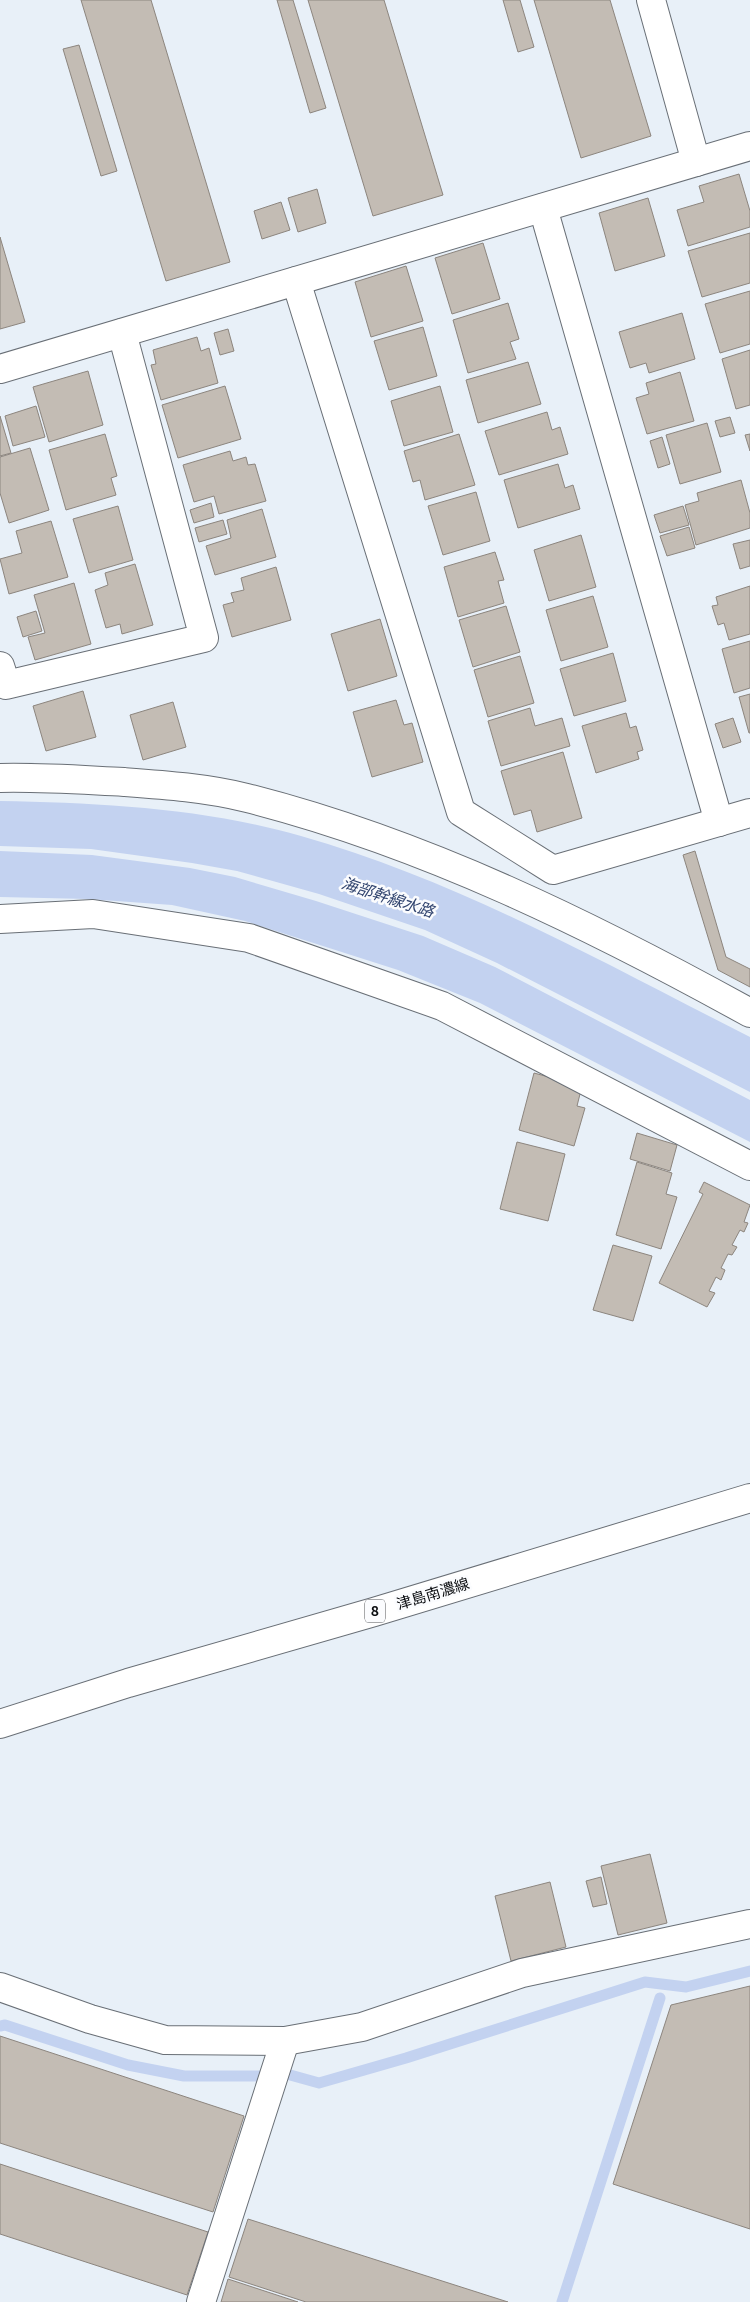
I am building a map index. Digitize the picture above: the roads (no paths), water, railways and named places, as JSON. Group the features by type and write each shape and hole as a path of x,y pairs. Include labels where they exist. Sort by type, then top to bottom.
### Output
{"street":[{"path":"652,0 696,162"},
{"path":"0,369 750,146"},
{"path":"543,208 719,822"},
{"path":"296,281 461,812 553,870"},
{"path":"0,666 6,685 204,638 122,333"},
{"path":"0,778 44,777 175,786 246,798 393,842 530,901 702,986 750,1013"},
{"path":"530,901 553,870 750,813"},
{"path":"0,919 93,914 249,938 442,1006 750,1166"},
{"name":"津島南濃線","path":"0,1724 128,1683 374,1612 750,1498"},
{"path":"0,1987 90,2019 165,2040 285,2042 362,2026 522,1973 750,1924"},
{"path":"200,2302 285,2042"}],"water":[{"name":"海部幹線水路","path":"0,801 76,803 152,809 227,819 301,836 417,876 530,926 750,1037 750,1092 497,963 425,930 319,894 237,871 192,863 91,849 0,846"},
{"path":"0,851 92,855 190,868 235,877 423,936 495,967 750,1100 750,1142 480,1003 398,970 245,921 172,905 88,899 0,897"}],"waterway":[{"path":"283,2073 319,2083 406,2058 645,1982 686,1987 750,1971"},
{"path":"562,2302 660,1998"},
{"path":"0,2026 5,2025 128,2065 184,2076 260,2076"}]}
